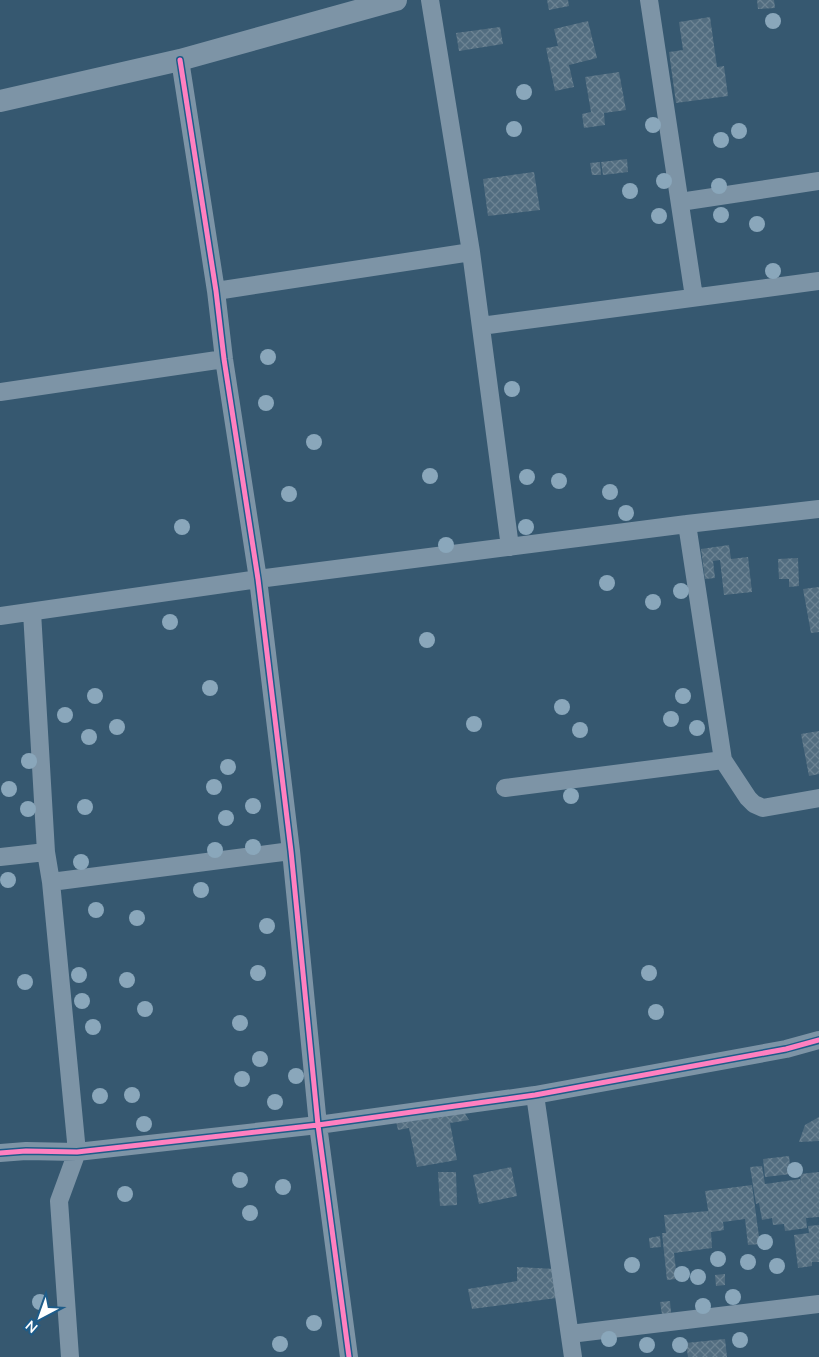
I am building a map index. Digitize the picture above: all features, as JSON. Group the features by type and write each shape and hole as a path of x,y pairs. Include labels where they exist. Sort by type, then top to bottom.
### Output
{"street":[{"path":"0,101 180,60 396,0"},
{"path":"430,0 471,252 510,548"},
{"path":"649,0 694,297"},
{"path":"180,60 258,579 291,851 318,1125 350,1357"},
{"path":"680,202 819,181"},
{"path":"216,291 471,252"},
{"path":"481,326 819,281"},
{"path":"0,392 224,359"},
{"path":"0,616 258,579 686,524 819,509"},
{"path":"686,524 723,760 748,798 762,808 819,798"},
{"path":"32,612 46,852 52,882 77,1152 59,1201 70,1357"},
{"path":"505,788 723,760"},
{"path":"52,882 291,851"},
{"path":"0,857 46,852"},
{"path":"0,1154 26,1151 77,1152 318,1125 535,1096 786,1049 819,1040"},
{"path":"535,1096 574,1357"},
{"path":"570,1334 819,1304"}],"building":[{"path":"547,0 568,0 569,6 549,10"},
{"path":"757,0 774,0 775,8 758,9"},
{"path":"710,17 717,67 724,66 728,96 676,103 669,52 683,50 679,22"},
{"path":"588,21 597,58 569,65 574,87 555,91 546,48 558,46 554,29"},
{"path":"500,27 503,44 459,51 456,33"},
{"path":"619,72 626,110 604,113 605,125 584,128 582,114 591,112 585,77"},
{"path":"627,159 628,172 603,175 601,162"},
{"path":"600,162 601,175 592,175 590,163"},
{"path":"534,172 540,210 488,216 483,179"},
{"path":"729,545 731,559 748,557 752,592 724,595 720,560 713,561 715,578 705,579 701,549"},
{"path":"798,558 799,586 789,587 789,579 779,579 778,559"},
{"path":"819,587 819,632 811,633 803,589"},
{"path":"819,731 819,774 809,776 801,734"},
{"path":"462,1109 469,1120 450,1123 457,1160 417,1167 409,1128 398,1130 396,1121"},
{"path":"819,1117 819,1141 799,1142 805,1125"},
{"path":"789,1156 791,1174 765,1177 763,1159"},
{"path":"762,1166 765,1184 800,1179 801,1185 800,1174 819,1172 819,1217 806,1218 807,1228 785,1231 784,1224 773,1225 772,1218 762,1220 759,1203 756,1204 750,1167"},
{"path":"511,1167 517,1196 479,1204 473,1175"},
{"path":"438,1172 456,1172 457,1205 440,1206"},
{"path":"752,1185 760,1244 748,1245 745,1219 723,1222 724,1230 711,1232 712,1248 674,1253 677,1279 667,1280 662,1233 666,1233 664,1215 708,1211 711,1228 705,1191"},
{"path":"819,1225 819,1262 812,1262 812,1266 798,1268 794,1235 809,1233 808,1226"},
{"path":"660,1236 661,1247 650,1248 649,1238"},
{"path":"517,1267 555,1269 557,1298 472,1309 468,1289 517,1281"},
{"path":"725,1274 725,1285 716,1286 715,1275"},
{"path":"670,1301 671,1313 662,1314 660,1302"},
{"path":"725,1339 727,1357 688,1357 686,1343"}],"cycle path":[{"path":"180,60 258,579 291,851 318,1125 349,1357"},
{"path":"0,1153 26,1151 77,1152 318,1125 535,1095 786,1049 819,1040"}]}
